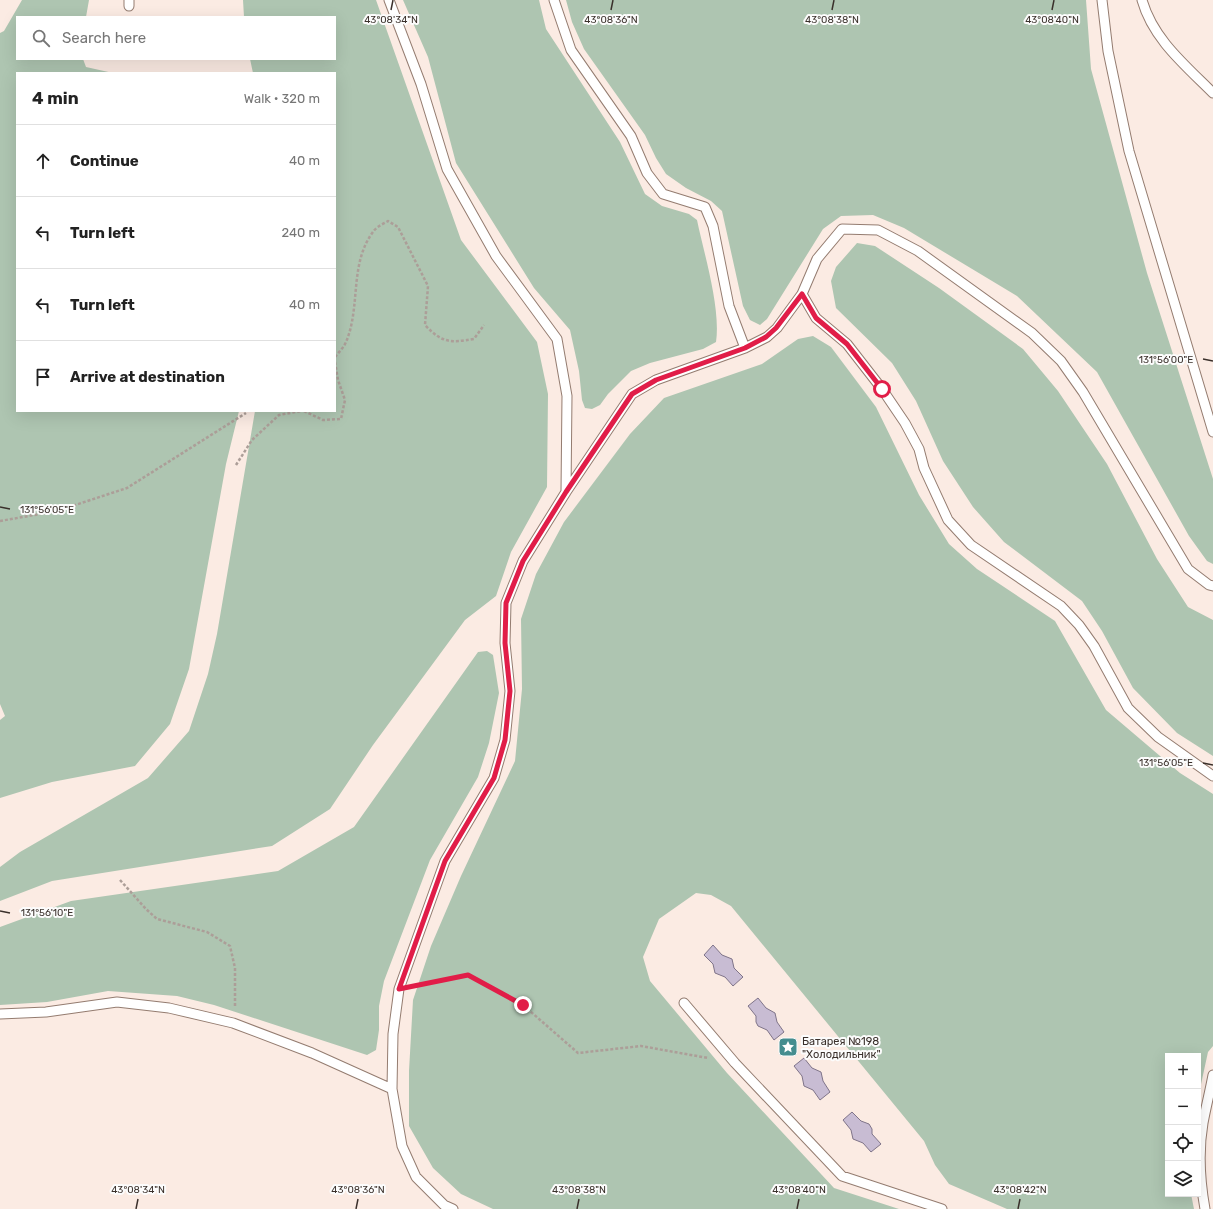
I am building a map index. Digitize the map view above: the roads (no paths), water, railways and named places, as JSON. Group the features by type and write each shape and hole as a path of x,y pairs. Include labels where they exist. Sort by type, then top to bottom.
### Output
{"lane":[{"path":"389,0 421,84 447,169 496,256 556,339 568,396 566,492"},
{"path":"554,0 571,50 631,136 647,173 663,194 704,207 714,226 729,306 745,348"},
{"path":"1102,0 1108,51 1129,151 1213,432"},
{"path":"1142,0 1145,11 1163,44 1213,93"},
{"path":"453,1209 444,1205 416,1177 402,1146 392,1089 393,1034 399,989 445,861 494,778 505,740 510,691 505,643 506,603 523,561 566,492 632,394 656,380 745,348 766,337 776,328 802,294 817,259 842,229 878,230 918,251 1032,333 1061,361 1084,392 1188,569 1209,585 1213,586"},
{"path":"802,294 816,318 847,344 882,389 905,423 919,448 924,468 948,520 971,545 1061,606 1079,625 1094,646 1128,708 1158,737 1213,776"},
{"path":"0,1014 46,1012 117,1002 169,1008 233,1023 312,1053 392,1089"},
{"path":"684,1003 735,1063 842,1176 942,1209"},
{"path":"1205,1209 1200,1183 1201,1154 1203,1124 1213,1075"}],"place":[{"name":"Батарея №198 \"Холодильник\"","path":"788,1047"}]}
